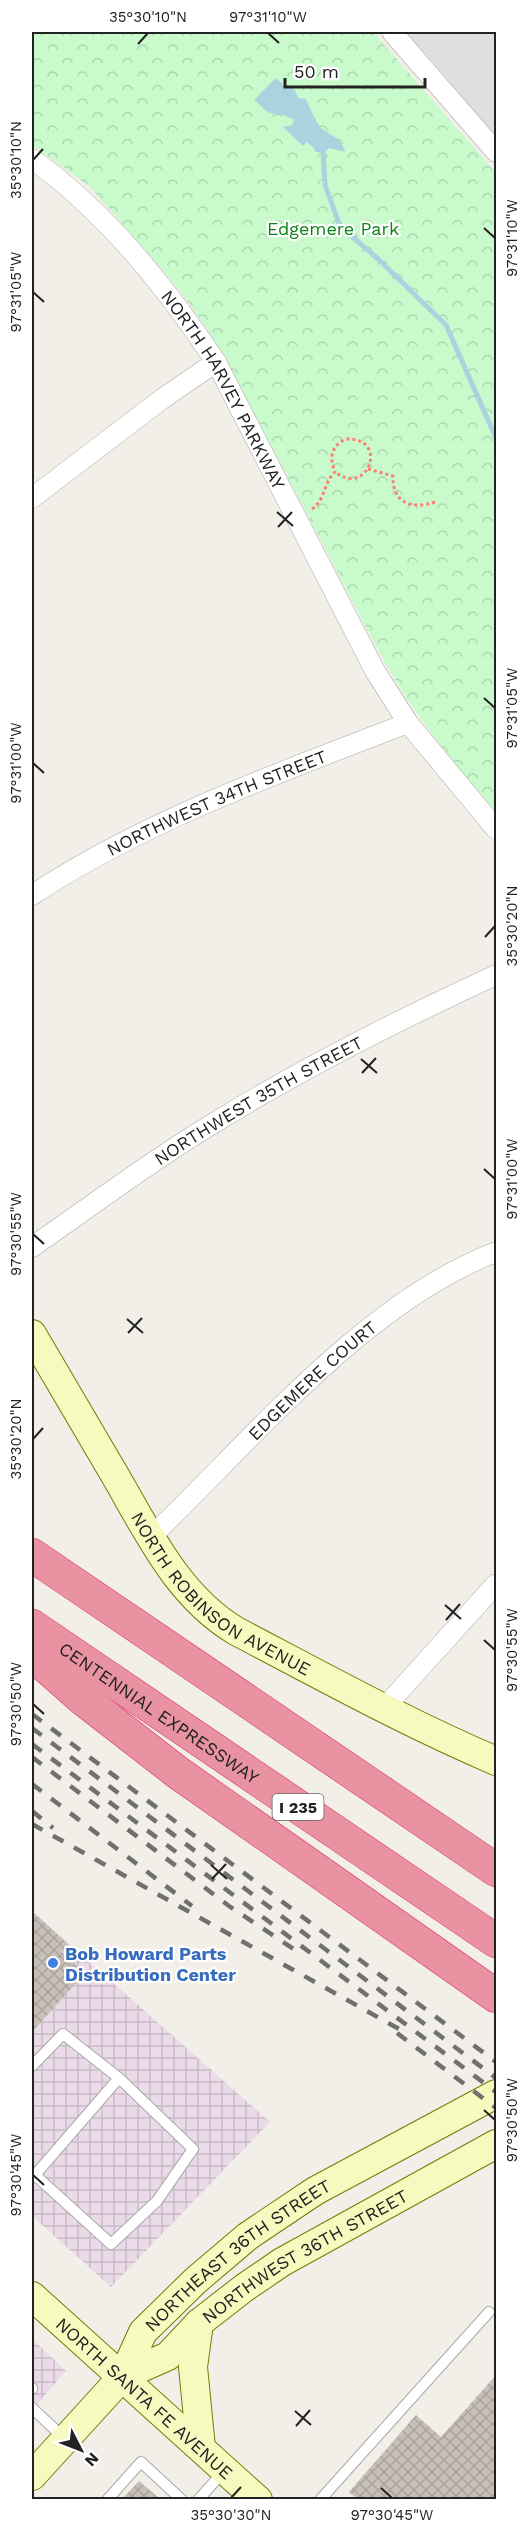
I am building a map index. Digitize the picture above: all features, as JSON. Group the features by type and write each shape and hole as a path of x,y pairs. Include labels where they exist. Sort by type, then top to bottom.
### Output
{"highway":[{"path":"32,1555 496,1870"},
{"name":"CENTENNIAL EXPRESSWAY","path":"32,1626 496,1941"},
{"path":"32,1654 83,1699 177,1772 496,1996"}],"main road":[{"name":"NORTH ROBINSON AVENUE","path":"32,1334 167,1564 187,1589 217,1619 424,1729 496,1761"},
{"name":"NORTHEAST 36TH STREET","path":"32,2476 123,2376 143,2332 195,2281 248,2236 324,2186 496,2094"},
{"name":"NORTHWEST 36TH STREET","path":"123,2376 168,2356 199,2324 244,2288 282,2262 496,2144"},
{"name":"NORTH SANTA FE AVENUE","path":"32,2296 258,2499"},
{"path":"199,2324 193,2367 201,2448"}],"street":[{"path":"403,35 496,152"},
{"name":"NORTH HARVEY PARKWAY","path":"32,159 62,181 94,210 171,297 216,362 375,671 408,723 496,829"},
{"path":"32,498 162,399 216,362"},
{"name":"NORTHWEST 34TH STREET","path":"32,896 114,847 215,798 408,723"},
{"name":"NORTHWEST 35TH STREET","path":"32,1247 207,1127 257,1097 411,1015 496,975"},
{"name":"EDGEMERE COURT","path":"151,1537 343,1350 424,1290 457,1270 496,1252"},
{"path":"385,1707 496,1584"}],"lane":[{"path":"32,2066 63,2034 119,2078 193,2149 157,2201 111,2244 33,2176 119,2078"},
{"path":"320,2499 489,2312"},
{"path":"32,2408 66,2439"},
{"path":"107,2499 141,2462 182,2499"},
{"path":"198,2499 225,2470"}],"path":[{"path":"346,439 361,440 366,446 371,461 368,469 362,475 352,478 345,478 335,472 331,456 334,448 346,439"},
{"path":"368,469 393,476 392,486 405,502 423,506 435,502"},
{"path":"311,509 321,500 327,480 335,472"}],"shaded area":[{"path":"405,32 496,32 496,136 433,62"},
{"name":"Bob Howard Parts Distribution Center","path":"32,1911 270,2122 111,2287 32,2216"},
{"path":"32,2339 66,2371 32,2410"}],"green space":[{"name":"Edgemere Park","path":"32,32 373,32 496,173 496,812 443,749 405,696 379,652 237,380 206,327 175,284 89,186 32,145"}],"water":[{"path":"276,78 285,86 288,85 295,90 298,98 306,99 321,128 339,140 345,152 329,148 325,152 315,152 307,142 303,146 283,127 292,125 294,120 282,114 277,116 268,112 254,100"}],"building":[{"name":"Bob Howard Parts Distribution Center","path":"32,1911 69,1945 62,1952 85,1973 32,2032"},
{"path":"496,2375 496,2499 357,2499 349,2492 416,2415 441,2437"},
{"path":"139,2481 160,2499 122,2499"}],"waterway":[{"path":"323,151 325,185 340,226 378,259 446,325 496,438"}],"railway":[{"path":"32,1714 496,2062"},
{"path":"32,1728 496,2078"},
{"path":"32,1744 496,2092"},
{"path":"32,1757 229,1906 298,1952"},
{"path":"32,1784 192,1906"},
{"path":"32,1811 53,1828"},
{"path":"32,1824 408,2034"},
{"path":"397,2033 496,2108"}],"place":[{"name":"Bob Howard Parts Distribution Center","path":"53,1963"}]}
